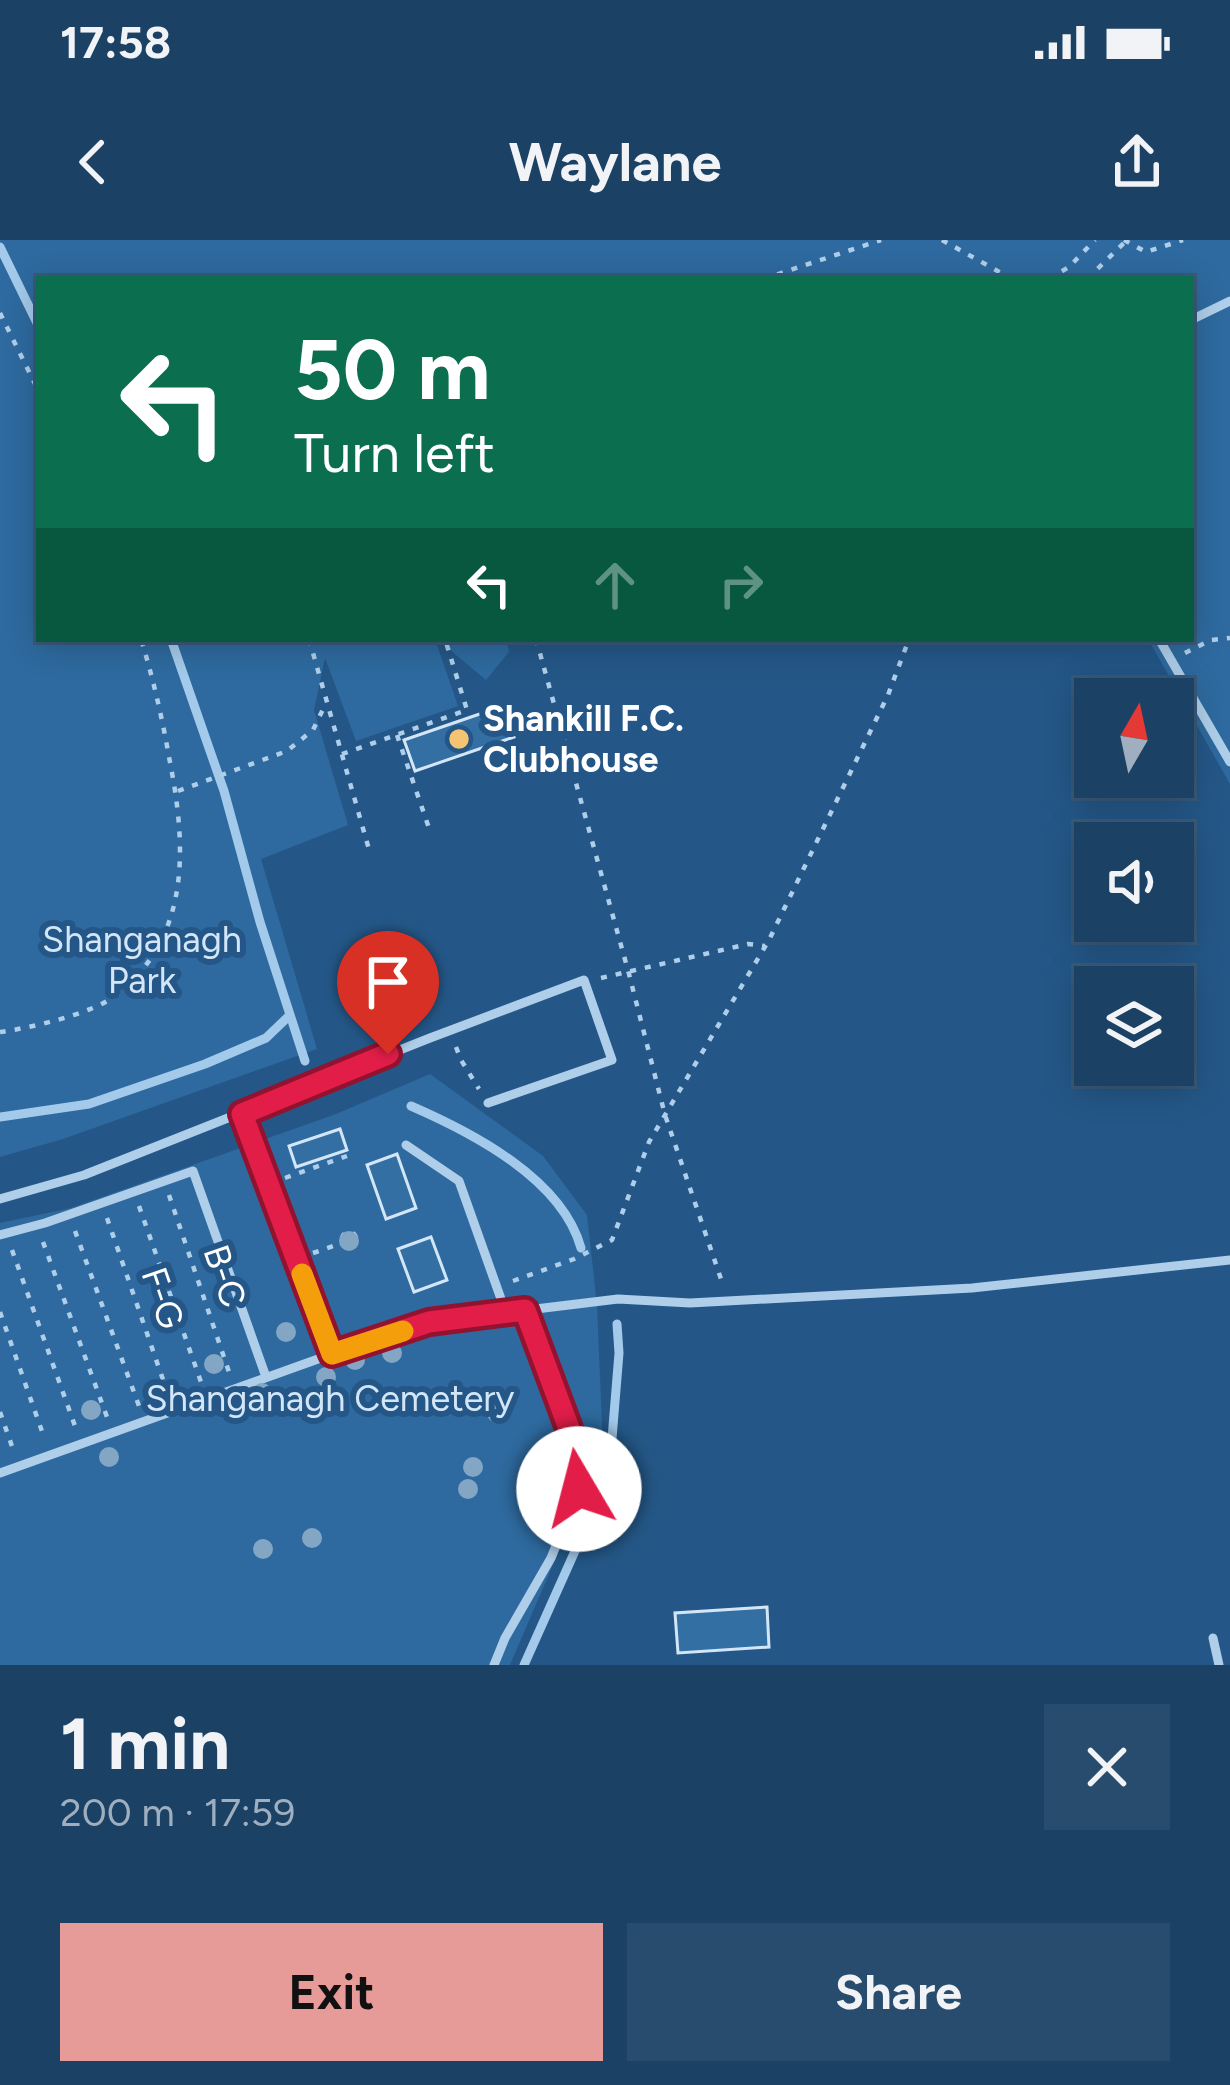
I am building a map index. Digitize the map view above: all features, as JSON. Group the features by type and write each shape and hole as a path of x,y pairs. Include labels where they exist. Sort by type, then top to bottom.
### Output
{"lane":[{"path":"1194,319 1230,301"},
{"path":"1161,642 1230,762"},
{"path":"0,1198 84,1175 584,980 612,1060 488,1103"},
{"path":"242,1114 332,1354"},
{"path":"406,1145 459,1180 506,1312"},
{"path":"3,1234 194,1171 266,1377"},
{"path":"0,1473 429,1322 618,1299 690,1303 972,1288 1230,1260"},
{"path":"494,1665 551,1558 579,1489 580,1458 525,1310"},
{"path":"1213,1638 1219,1665"}],"path":[{"path":"772,276 881,240"},
{"path":"942,240 1007,276"},
{"path":"1054,276 1095,240"},
{"path":"1090,276 1126,240 1146,252 1183,240"},
{"path":"0,313 36,386"},
{"path":"1171,659 1211,640 1230,638"},
{"path":"0,1032 69,1016 111,1000 153,954 173,906 181,871 182,831 156,686 142,642"},
{"path":"310,642 370,853"},
{"path":"342,754 467,710 446,642"},
{"path":"537,642 665,1115 721,1279"},
{"path":"496,1286 574,1259 612,1240 649,1142 765,946 888,695 908,642"},
{"path":"176,791 287,751 313,730 326,703"},
{"path":"397,735 430,831"},
{"path":"584,980 629,974 748,944 765,946"},
{"path":"450,1030 461,1060 488,1103"},
{"path":"285,1178 346,1156"},
{"name":"B-C","path":"165,1181 235,1389"},
{"path":"134,1192 206,1399"},
{"name":"F-G","path":"102,1203 173,1411"},
{"path":"69,1214 145,1421"},
{"path":"37,1225 112,1432"},
{"path":"3,1234 81,1444"},
{"path":"313,1253 342,1243"},
{"path":"0,1312 50,1455"},
{"path":"0,1412 19,1466"}],"green space":[{"name":"Shanganagh Park","path":"0,240 1230,240 1230,784 1194,720 1194,678 1170,678 1150,642 1194,642 1194,276 36,276 36,642 436,642 458,706 356,741 325,658 314,710 348,825 261,859 317,1049 0,1157"},
{"path":"441,642 507,642 509,652 486,680"},
{"name":"Shanganagh Cemetery","path":"430,1074 543,1156 587,1215 597,1305 603,1448 510,1665 0,1665 0,1223 71,1208 336,1114"}],"building":[{"name":"Shankill F.C. Clubhouse","path":"503,706 514,737 415,771 404,740"},
{"path":"340,1129 347,1150 296,1167 289,1146"},
{"path":"397,1154 416,1208 386,1219 367,1165"},
{"path":"431,1237 447,1280 414,1292 398,1249"},
{"path":"767,1607 769,1647 678,1653 675,1613"}],"waterway":[{"path":"0,247 36,321"},
{"path":"172,642 224,791 305,1061"},
{"path":"0,1117 89,1104 205,1064 266,1038 290,1015"},
{"path":"411,1106 487,1145 535,1180 571,1223 581,1248"},
{"path":"524,1665 609,1475 617,1324"}],"slow traffic":[{"path":"302,1274 332,1354 403,1331"}],"place":[{"name":"Shankill F.C. Clubhouse","path":"459,739"}],"route":[{"path":"388,1054 242,1114 332,1354 429,1322 525,1310 580,1458 579,1489"}]}
